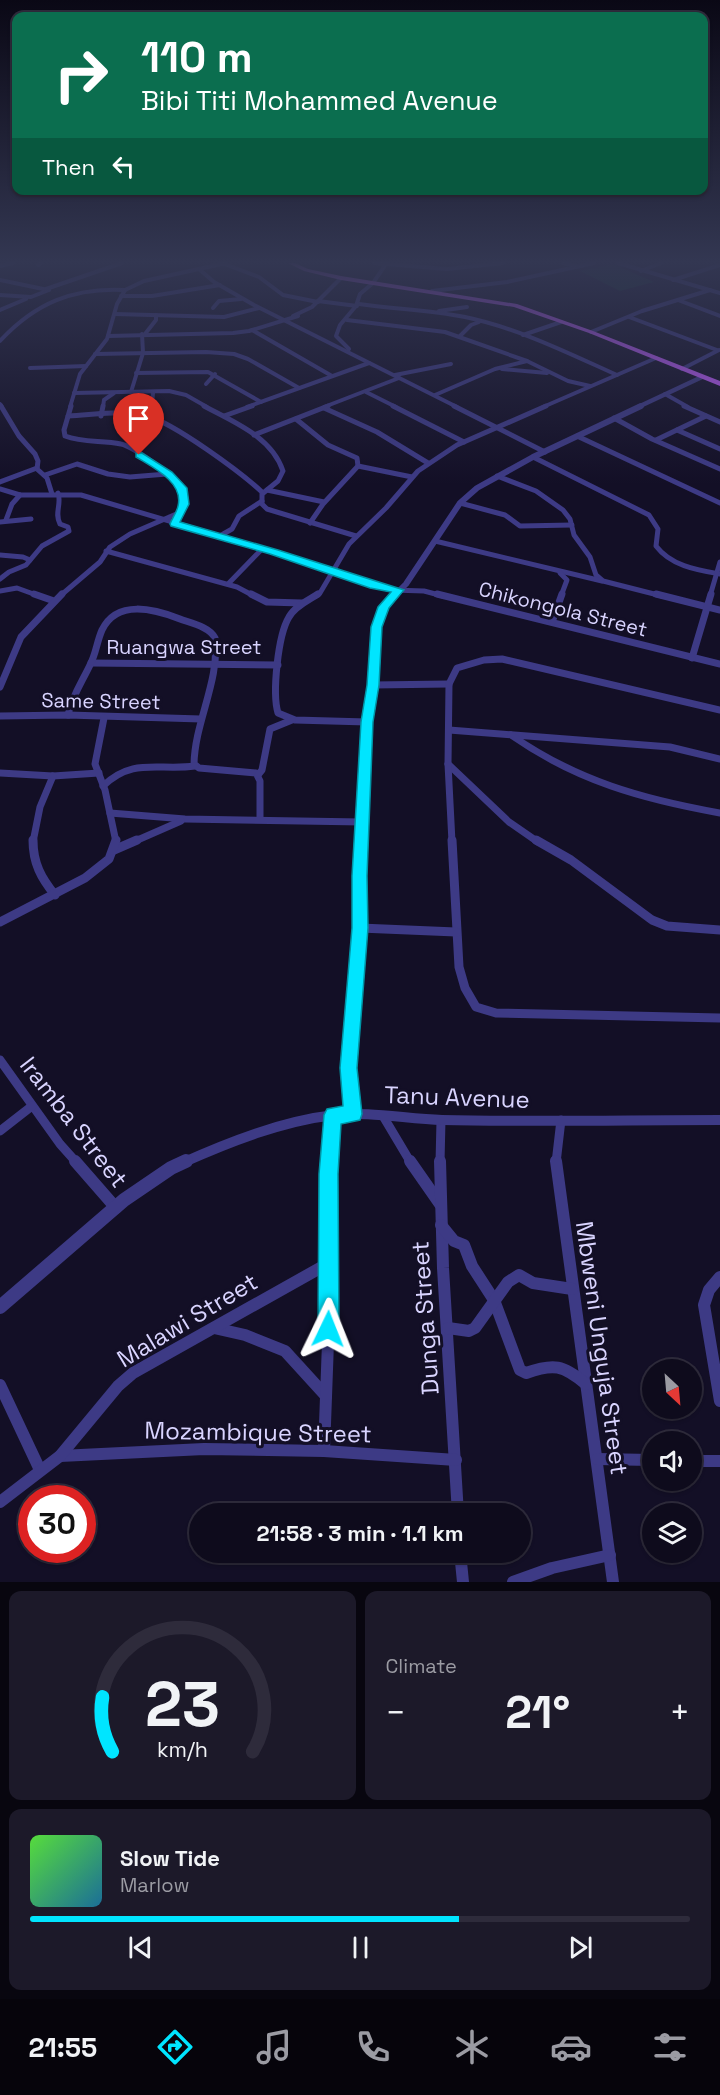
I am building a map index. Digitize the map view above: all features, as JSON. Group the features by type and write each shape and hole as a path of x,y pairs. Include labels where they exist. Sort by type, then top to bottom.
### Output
{"main road":[{"path":"603,337 720,384"}],"street":[{"path":"107,337 80,374 64,430 66,436 124,444 168,474 182,488 184,504 175,524"},
{"path":"131,392 143,353 143,337"},
{"path":"264,337 332,376"},
{"path":"318,337 498,426 545,452"},
{"path":"323,339 332,337"},
{"path":"337,337 351,353"},
{"path":"462,337 527,361 568,381 592,386"},
{"path":"527,337 617,375"},
{"path":"684,337 719,350"},
{"path":"682,369 719,350"},
{"path":"95,354 203,352 242,356 299,388"},
{"path":"200,359 203,352"},
{"path":"292,720 278,713 276,709 278,665 283,634 289,616 320,593 334,572 339,559 356,536 386,508 412,477 428,463 464,442 498,426 531,415 656,358"},
{"path":"435,395 495,369 527,361"},
{"path":"224,416 369,363"},
{"path":"254,435 324,408 334,407 397,376 451,364"},
{"path":"30,369 86,366"},
{"path":"495,369 551,373"},
{"path":"136,373 202,371 215,374 261,402"},
{"path":"206,384 215,374"},
{"path":"353,1114 349,1068 360,928 367,722 373,685 378,619 383,607 406,584 460,503 477,488 533,457 702,377"},
{"path":"101,416 104,400 115,392"},
{"path":"148,416 152,411 153,392"},
{"path":"366,392 464,442"},
{"path":"74,393 179,393 224,416 275,452 283,467 281,477 265,491 262,501 239,516 232,529 218,537"},
{"path":"665,394 720,422"},
{"path":"0,404 19,436 33,450 38,461 37,468"},
{"path":"334,407 421,456 428,463"},
{"path":"68,416 148,416 167,424 265,491 324,502"},
{"path":"656,440 706,416"},
{"path":"296,418 328,445 357,458 358,466"},
{"path":"614,418 720,469"},
{"path":"677,429 720,449"},
{"path":"577,436 720,503"},
{"path":"421,456 436,458"},
{"path":"533,457 649,515 657,522 660,531 656,546 666,557 689,567 719,574"},
{"path":"45,475 76,464 130,477 168,474"},
{"path":"358,466 412,477"},
{"path":"310,523 324,502 358,466"},
{"path":"0,579 9,572 26,565 42,546 69,531 68,527 60,524 57,518 56,508 60,499 45,475 37,468"},
{"path":"0,482 37,468"},
{"path":"497,476 514,480 539,493 564,512 571,520 573,534 593,559 596,575 603,581"},
{"name":"Chikongola Street","path":"0,489 20,495 81,495 262,549 374,586 424,591 720,664"},
{"path":"3,521 20,495"},
{"path":"262,501 273,513 356,536"},
{"path":"460,503 505,514 520,526 572,525"},
{"path":"0,687 21,637 54,601 100,562 106,551 119,540 181,512"},
{"path":"3,521 31,519"},
{"path":"435,541 720,610"},
{"path":"228,585 262,549"},
{"path":"106,551 228,585 271,603 304,603"},
{"path":"0,555 23,557 30,560"},
{"path":"692,658 719,574 720,562"},
{"path":"552,622 567,580 559,572"},
{"path":"0,591 17,588 54,601"},
{"path":"68,715 74,692 91,663 97,642 107,621 121,611 136,608 211,632 215,639 214,664 194,747 195,766"},
{"path":"720,710 502,659 463,665 458,668 450,684 448,764 459,967 465,988 476,1006 485,1011 720,1018"},
{"name":"Ruangwa Street","path":"91,663 278,665"},
{"path":"373,685 450,684"},
{"name":"Same Street","path":"0,716 68,715 104,718 201,719"},
{"path":"0,922 95,872 109,859 114,850 116,842 95,756 104,718"},
{"path":"260,819 258,775 262,770 270,729 292,720 367,722"},
{"path":"449,730 670,747 720,759"},
{"path":"510,735 584,779 639,796 720,813"},
{"path":"448,764 509,822 545,846 572,860 652,920 667,926 720,930"},
{"path":"103,786 117,772 130,766 183,768 195,766 204,769 253,772 258,775"},
{"path":"0,773 53,776 99,773"},
{"path":"53,776 41,803 31,843 42,880 55,895"},
{"path":"110,813 185,819 362,822"},
{"path":"114,850 185,819"},
{"path":"360,928 456,932"},
{"name":"Iramba Street","path":"0,1060 67,1152 116,1208"},
{"path":"0,1131 32,1106"},
{"name":"Tanu Avenue","path":"0,1307 124,1200 171,1168 215,1148 260,1132 333,1115 353,1114 441,1120 720,1120"},
{"path":"324,1451 329,1174 333,1115"},
{"path":"383,1116 401,1149 440,1204"},
{"name":"Dunga Street","path":"441,1120 440,1204 458,1503"},
{"name":"Mbweni Unguja Street","path":"561,1120 556,1162 613,1582"},
{"path":"441,1226 454,1241 464,1245 472,1266 494,1300 521,1371 526,1373 558,1365 586,1384"},
{"name":"Malawi Street","path":"0,1502 60,1456 118,1386 133,1373 329,1263"},
{"path":"448,1328 462,1331 475,1328 508,1282 519,1275 533,1283 572,1289"},
{"path":"720,1277 709,1290 704,1305 720,1401"},
{"path":"214,1328 245,1335 285,1351 326,1396"},
{"path":"0,1385 40,1470"},
{"name":"Mozambique Street","path":"60,1456 204,1449 324,1451 456,1460"},
{"path":"597,1459 642,1460"},
{"path":"702,1461 720,1461"},
{"path":"513,1582 552,1568 610,1555"},
{"path":"461,1563 463,1582"}],"route":[{"path":"139,455 168,474 182,488 184,504 175,524 274,552 374,586 399,590 383,607 376,627 373,685 367,722 360,928 349,1068 353,1114 333,1115 329,1174 328,1329"}]}
